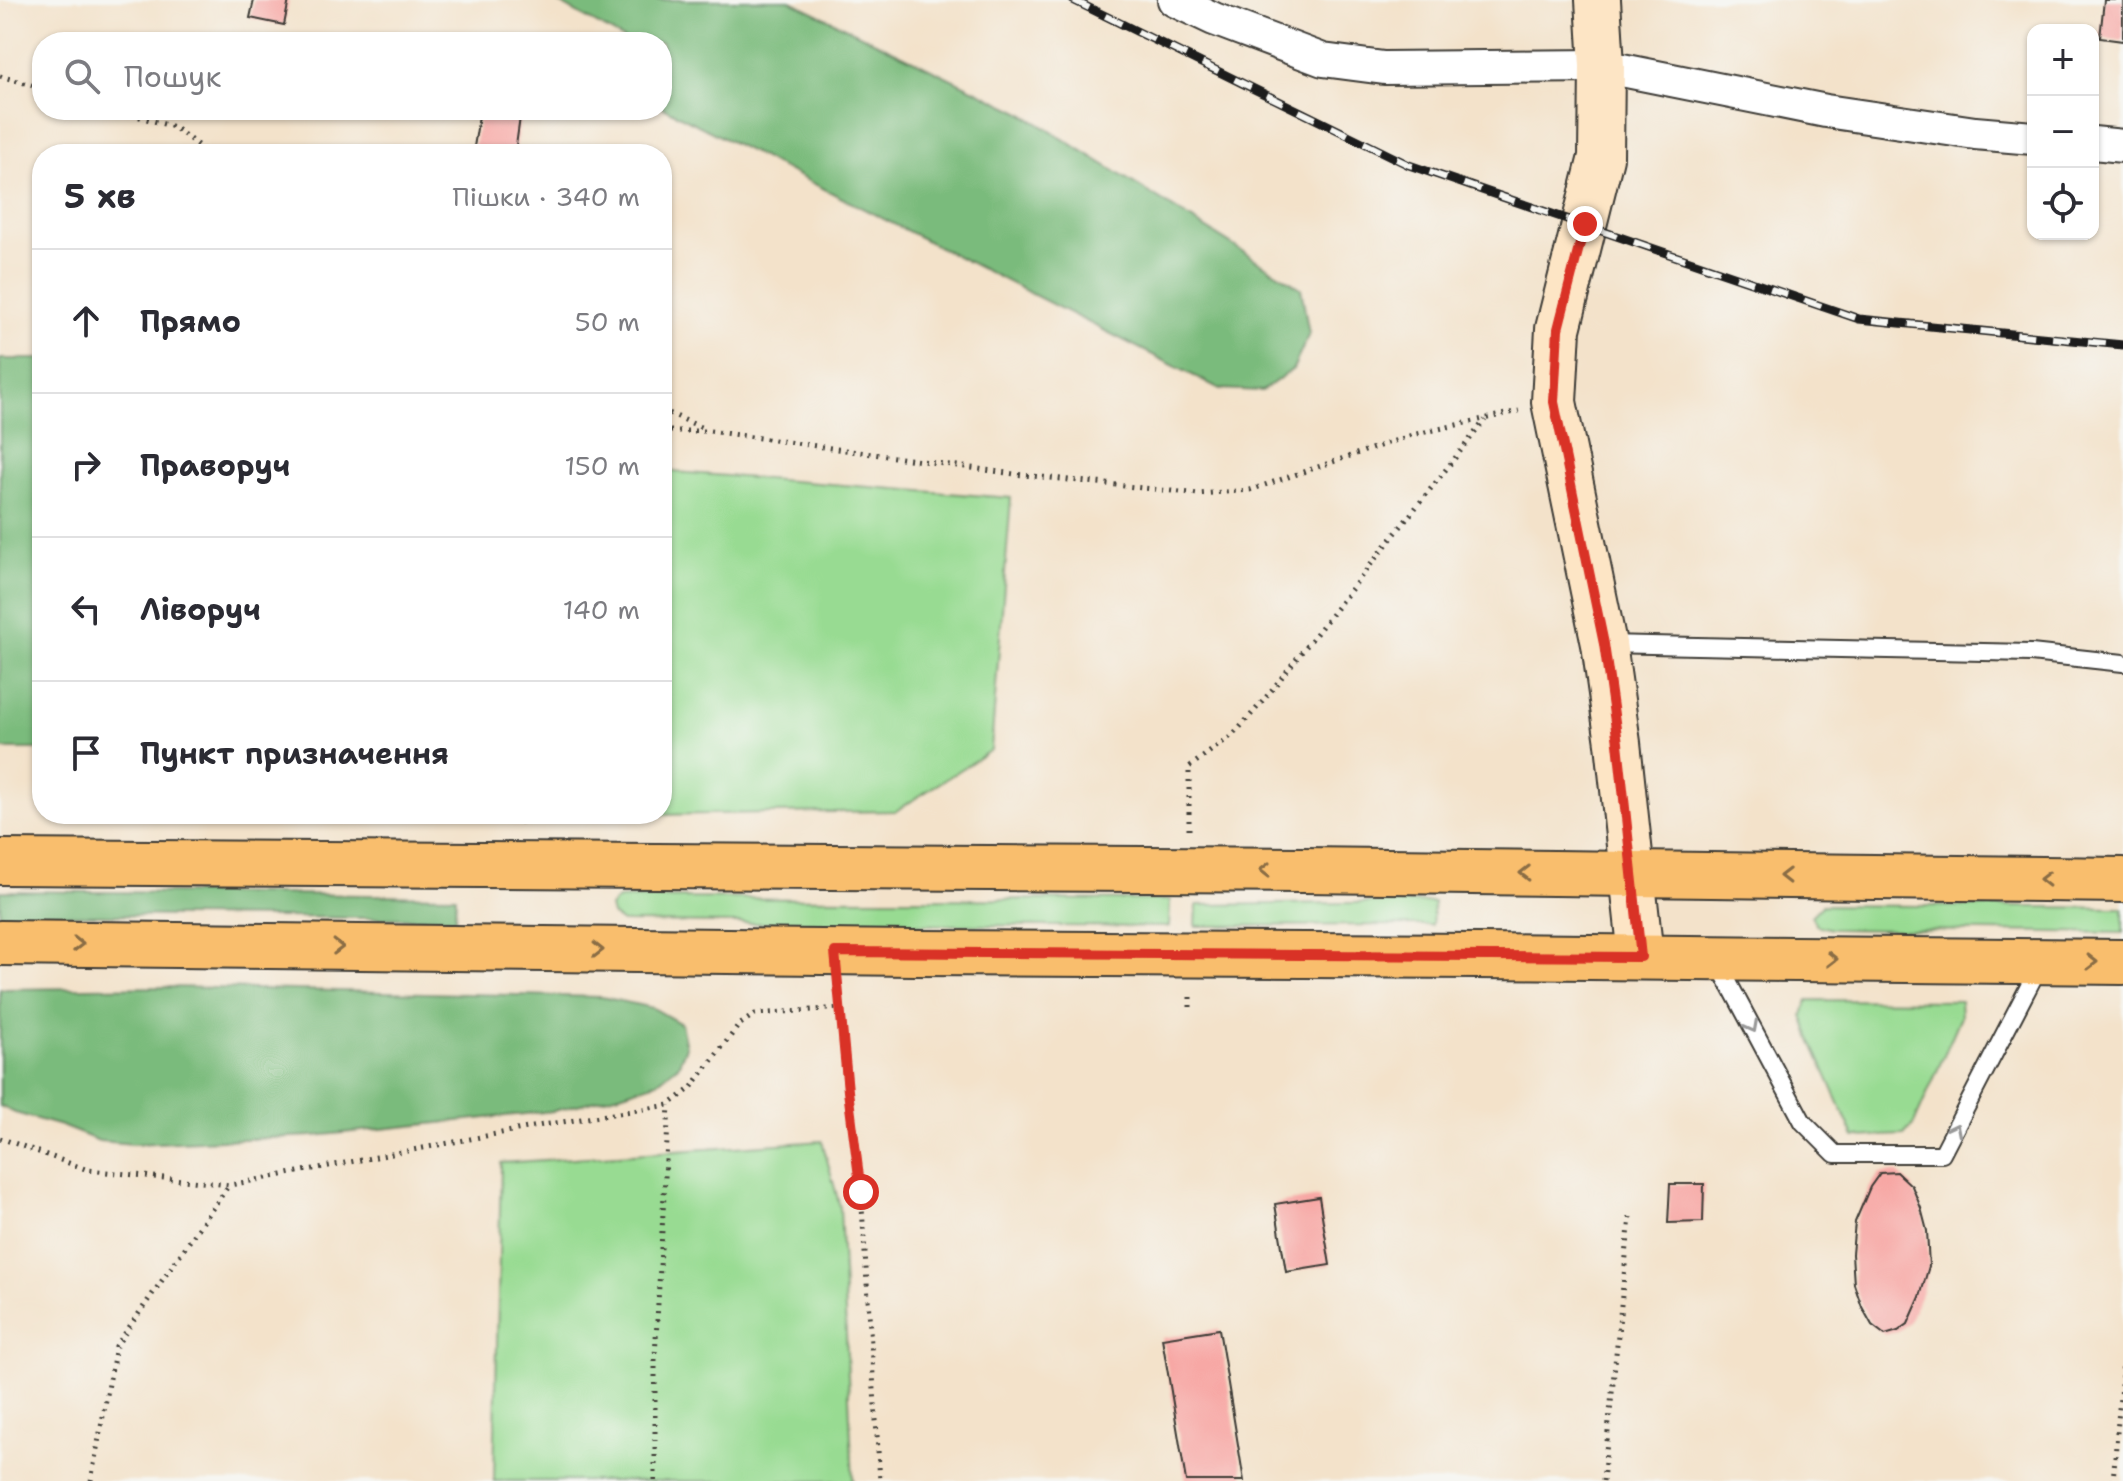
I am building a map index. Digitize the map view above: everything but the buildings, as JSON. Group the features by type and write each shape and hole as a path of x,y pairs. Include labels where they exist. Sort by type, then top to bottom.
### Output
{"main road":[{"path":"0,862 1289,870 2123,880"},
{"path":"0,943 2123,962"}],"street":[{"path":"1174,0 1214,19 1323,60 1384,68 1602,66 1826,111 2027,137"},
{"path":"1598,0 1602,66 1601,157 1558,329 1554,402 1604,644 1641,957"},
{"path":"2099,144 2123,146"}],"lane":[{"path":"1604,644 2031,653 2123,663"},
{"path":"1716,958 1803,1122 1835,1154 1942,1154 2041,961"}],"path":[{"path":"0,76 32,85"},
{"path":"150,120 174,127 196,144"},
{"path":"672,431 710,431 1014,474 1199,494 1250,490 1412,435 1554,402"},
{"path":"672,414 710,431"},
{"path":"1189,767 1234,734 1263,701 1485,420"},
{"path":"835,952 861,1192 880,1481"},
{"path":"0,1138 88,1170 230,1185 543,1125 669,1105 691,1088 739,1025 755,1014 841,1008"},
{"path":"655,1481 655,1357 669,1105"},
{"path":"91,1481 116,1346 230,1185"},
{"path":"1603,1481 1630,1217"},
{"path":"2113,1481 2123,1361"}],"green space":[{"path":"554,0 789,0 1020,112 1301,288 1309,334 1293,369 1262,391 1220,389 672,112 672,32 611,32"},
{"path":"0,359 32,359 32,749 0,749"},
{"path":"672,472 1011,498 991,750 896,811 672,815"},
{"path":"0,891 456,896 455,919 0,914"},
{"path":"618,899 1170,900 1169,927 622,922 612,915 610,907"},
{"path":"1434,902 1432,925 1196,926 1197,905"},
{"path":"1822,905 2123,908 2123,933 1832,929 1816,925 1811,916"},
{"path":"170,987 602,997 653,1008 681,1024 686,1047 678,1066 657,1082 554,1111 314,1136 133,1144 99,1141 0,1106 0,989"},
{"path":"1808,1000 1960,1001 1961,1016 1914,1124 1904,1135 1854,1137 1811,1040 1803,1015"},
{"path":"822,1141 840,1207 853,1481 494,1481 501,1163"}],"railway":[{"path":"1073,0 1409,165 1859,319 2123,345"}],"route":[{"path":"861,1192 835,952 1641,957 1604,644 1554,402 1558,329 1585,224"}]}
